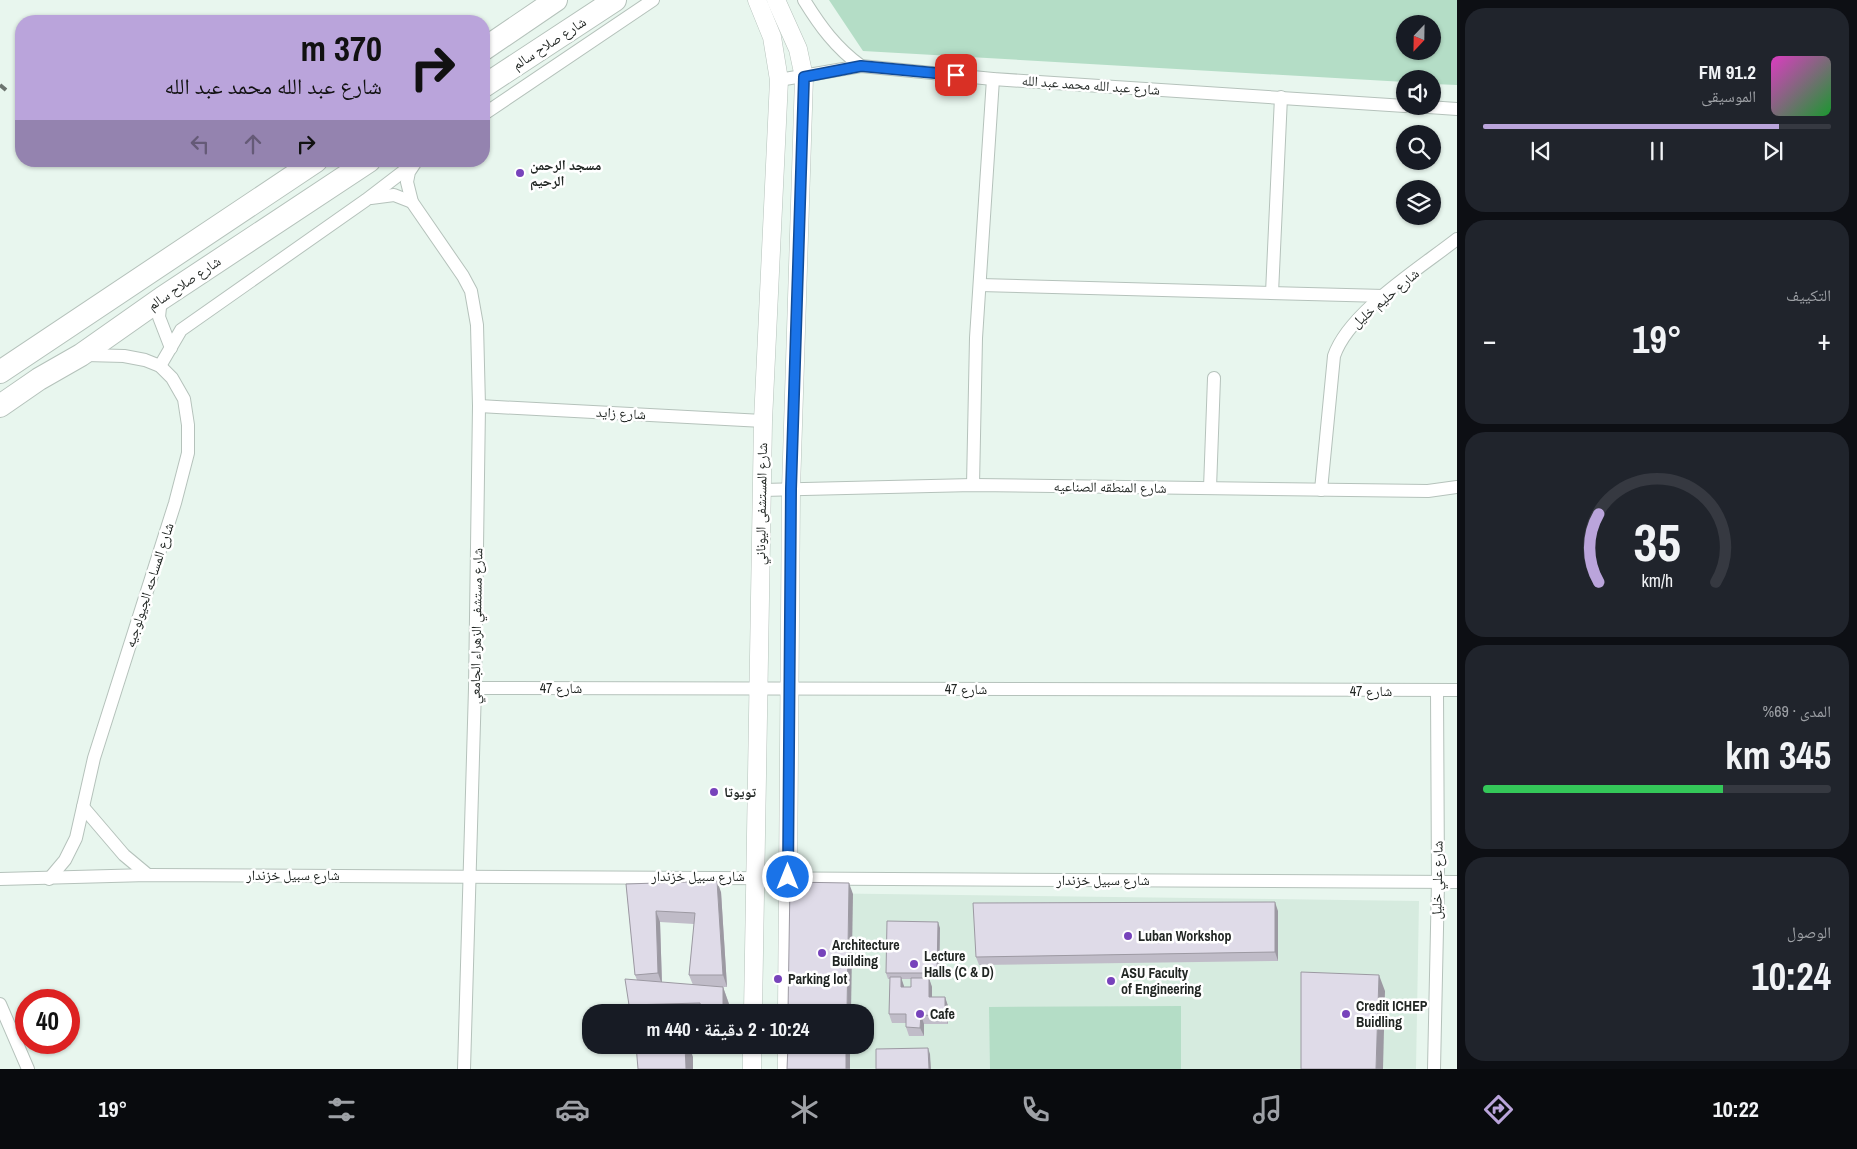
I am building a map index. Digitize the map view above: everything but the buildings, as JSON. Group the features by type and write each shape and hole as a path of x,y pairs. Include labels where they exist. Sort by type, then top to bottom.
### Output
{"highway":[{"path":"490,44 556,0"},
{"name":"شارع صلاح سالم","path":"490,82 615,0"},
{"name":"شارع صلاح سالم","path":"0,372 307,167"},
{"name":"شارع صلاح سالم","path":"0,406 39,379 81,355 162,298 360,167"}],"street":[{"path":"490,110 653,0"},
{"name":"شارع المستشفى اليوناني","path":"753,1004 763,421 779,80 772,38 757,0"},
{"path":"776,0 798,49 804,77 791,489 787,1004"},
{"path":"804,0 826,34 861,66"},
{"name":"شارع عبد الله محمد عبد الله","path":"779,80 861,66 993,78 1396,105"},
{"path":"973,485 973,394 993,78"},
{"path":"1272,293 1281,97"},
{"path":"1441,108 1457,109"},
{"path":"81,355 124,356 145,360 160,366 182,330 366,200 409,167"},
{"name":"شارع مستشفي الزهراء الجامعي","path":"412,167 409,172 407,182 412,202 464,276 471,292 477,324 479,406 475,688 464,1069"},
{"path":"366,200 375,197 394,196 412,202"},
{"name":"شارع حليم خليل","path":"1321,490 1334,356 1346,331 1384,296 1457,239"},
{"path":"980,285 1384,296"},
{"path":"162,298 159,317 171,348"},
{"name":"شارع المساحه الجيولوجيه","path":"49,879 71,850 80,826 94,758 176,503 188,453 188,425 184,399 172,378 160,366"},
{"path":"1210,488 1214,378"},
{"name":"شارع زايد","path":"479,406 763,421"},
{"name":"شارع المنطقه الصناعيه","path":"762,490 973,485 1428,491 1457,487"},
{"name":"شارع 47","path":"475,688 1457,690"},
{"name":"شارع علي خليل","path":"1434,1069 1438,882 1437,691"},
{"path":"83,807 124,855 148,874"},
{"name":"شارع سبيل خزندار","path":"0,879 49,879 148,874 756,876 1457,882"},
{"path":"0,1004 28,1069"},
{"path":"752,1054 752,1069"},
{"path":"787,1054 787,1069"}],"shaded area":[{"name":"ASU Faculty of Engineering","path":"804,893 1419,901 1416,1069 804,1069 804,1054 874,1054 874,1004 804,1004"}],"green space":[{"path":"829,0 1457,0 1457,85 1441,84 1441,70 1396,70 1396,81 863,51"},
{"path":"1181,1006 1181,1069 990,1069 989,1007"}],"railway":[{"path":"0,85 6,90"}],"place":[{"name":"مسجد الرحمن الرحيم","path":"520,173"},
{"name":"تويوتا","path":"714,792"},
{"name":"Luban Workshop","path":"1128,936"},
{"name":"Architecture Building","path":"822,953"},
{"name":"Lecture Halls (C & D)","path":"914,964"},
{"name":"Parking lot","path":"778,979"},
{"name":"ASU Faculty of Engineering","path":"1111,981"},
{"name":"Cafe","path":"920,1014"},
{"name":"Credit ICHEP Buidling","path":"1346,1014"}],"route":[{"path":"788,877 791,489 804,77 842,68 861,66 956,75"}]}
